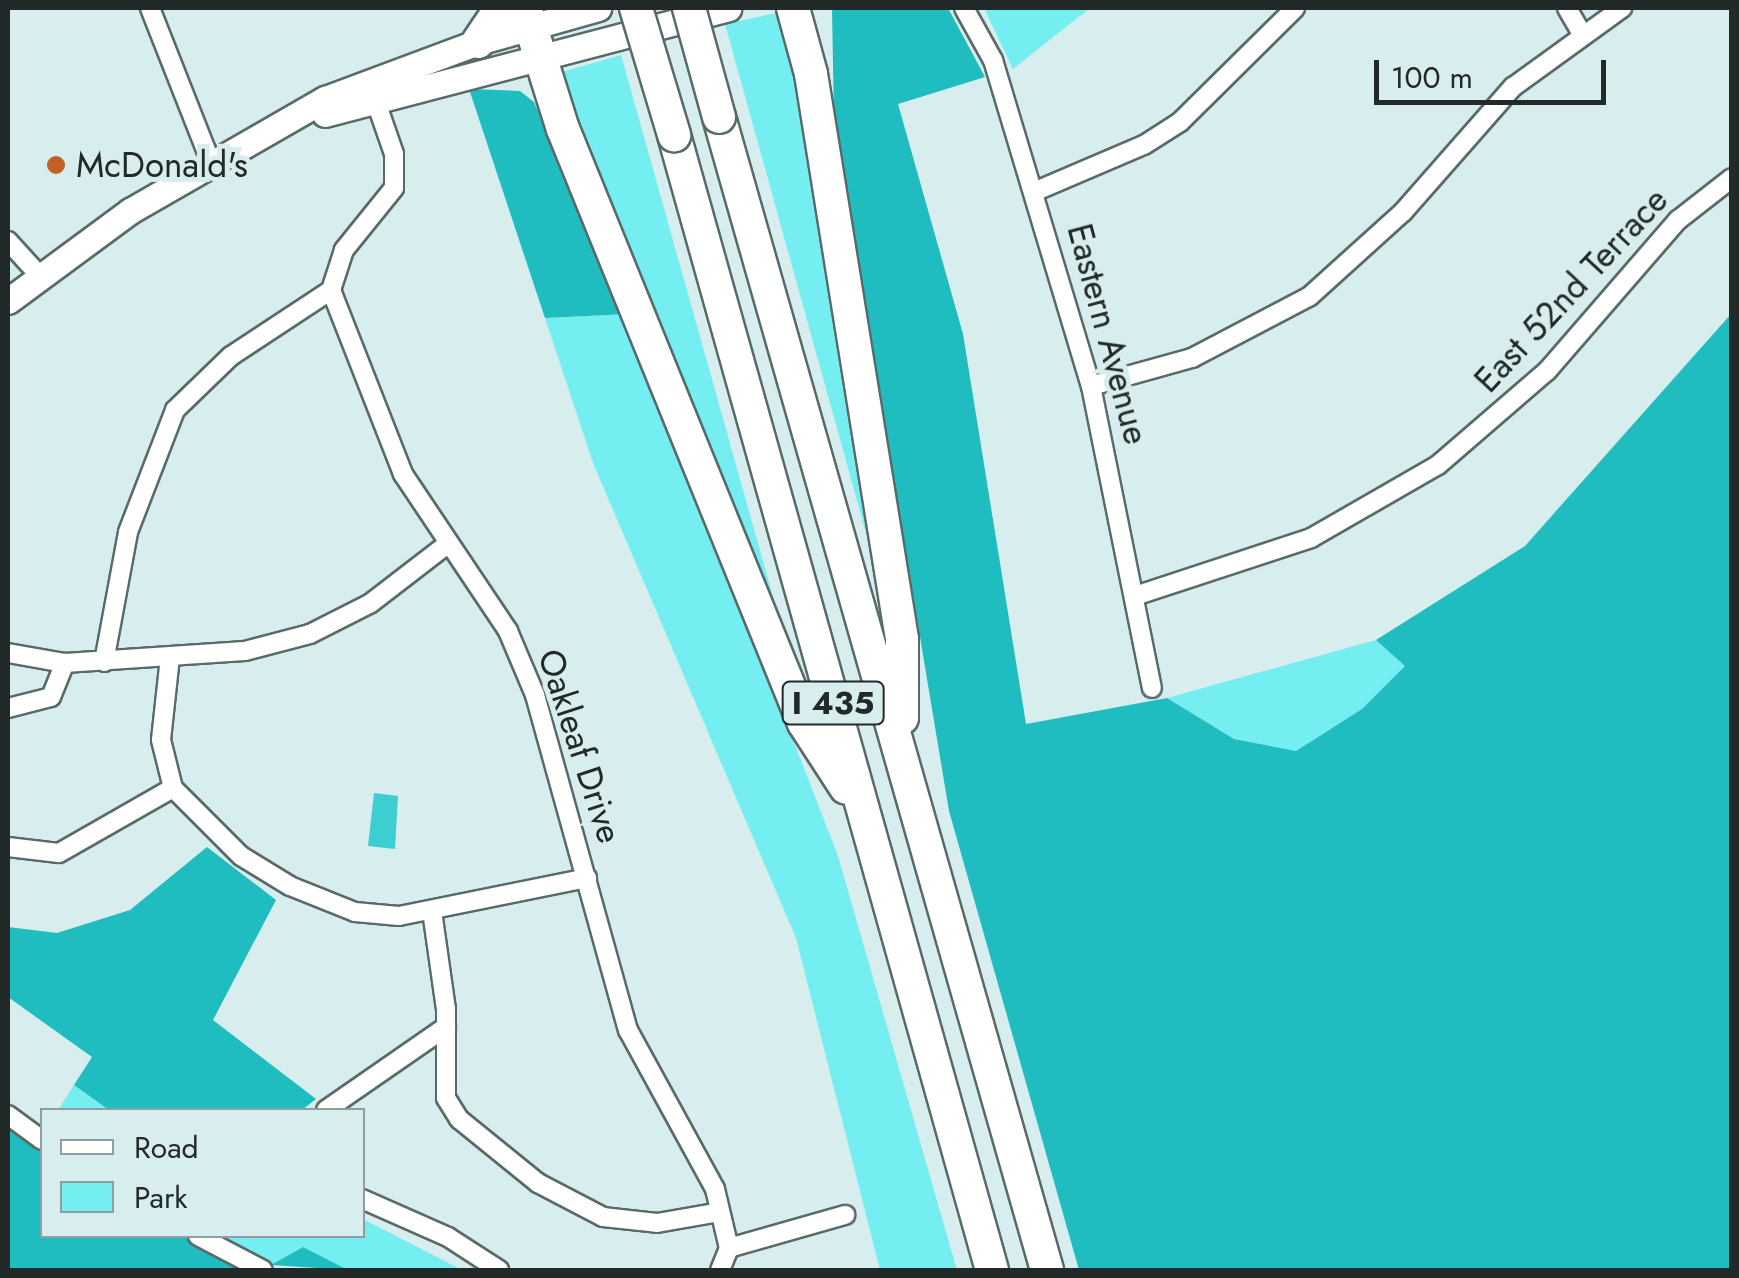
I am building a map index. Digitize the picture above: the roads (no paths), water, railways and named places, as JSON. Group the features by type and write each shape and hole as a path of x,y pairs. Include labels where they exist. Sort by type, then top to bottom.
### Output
{"highway":[{"path":"478,42 501,8"},
{"name":"I 435","path":"636,8 992,1270"},
{"name":"I 435","path":"689,8 1048,1270"},
{"path":"793,8 811,74 902,639 903,763"},
{"path":"811,74 819,8"},
{"path":"528,16 540,58 804,723 865,818"}],"main road":[{"path":"8,301 38,274 210,160 325,99 478,42 528,16 598,8"},
{"path":"281,125 728,8"}],"street":[{"path":"150,8 210,160"},
{"name":"Eastern Avenue","path":"964,8 993,60 1036,191 1091,386 1152,688"},
{"path":"1036,191 1144,146 1180,122 1294,8"},
{"path":"1567,8 1581,32"},
{"path":"1091,386 1192,358 1310,296 1403,212 1514,87 1581,32 1622,8"},
{"path":"104,662 128,532 175,410 232,356 331,290 344,250 394,188 394,154 375,99"},
{"name":"East 52nd Terrace","path":"1135,596 1311,538 1438,465 1547,372 1678,220 1732,178"},
{"path":"8,241 38,274"},
{"name":"Oakleaf Drive","path":"331,290 403,474 508,630 535,694 628,1030 687,1130 720,1212 729,1248"},
{"path":"8,653 65,663 245,651 310,634 371,603 448,543"},
{"path":"170,657 161,740 173,788 241,856 290,886 356,912 432,911 587,878"},
{"path":"8,708 51,697 65,663"},
{"path":"8,847 59,853 173,788"},
{"path":"432,911 446,1027 446,1098 459,1119 538,1183 603,1218 658,1223 720,1212"},
{"path":"329,1108 446,1027"},
{"path":"8,1115 40,1139"},
{"path":"365,1199 448,1237 499,1270"},
{"path":"720,1270 729,1248 845,1214"},
{"path":"202,1238 263,1270"}],"place":[{"name":"McDonald's","path":"56,165"}]}
